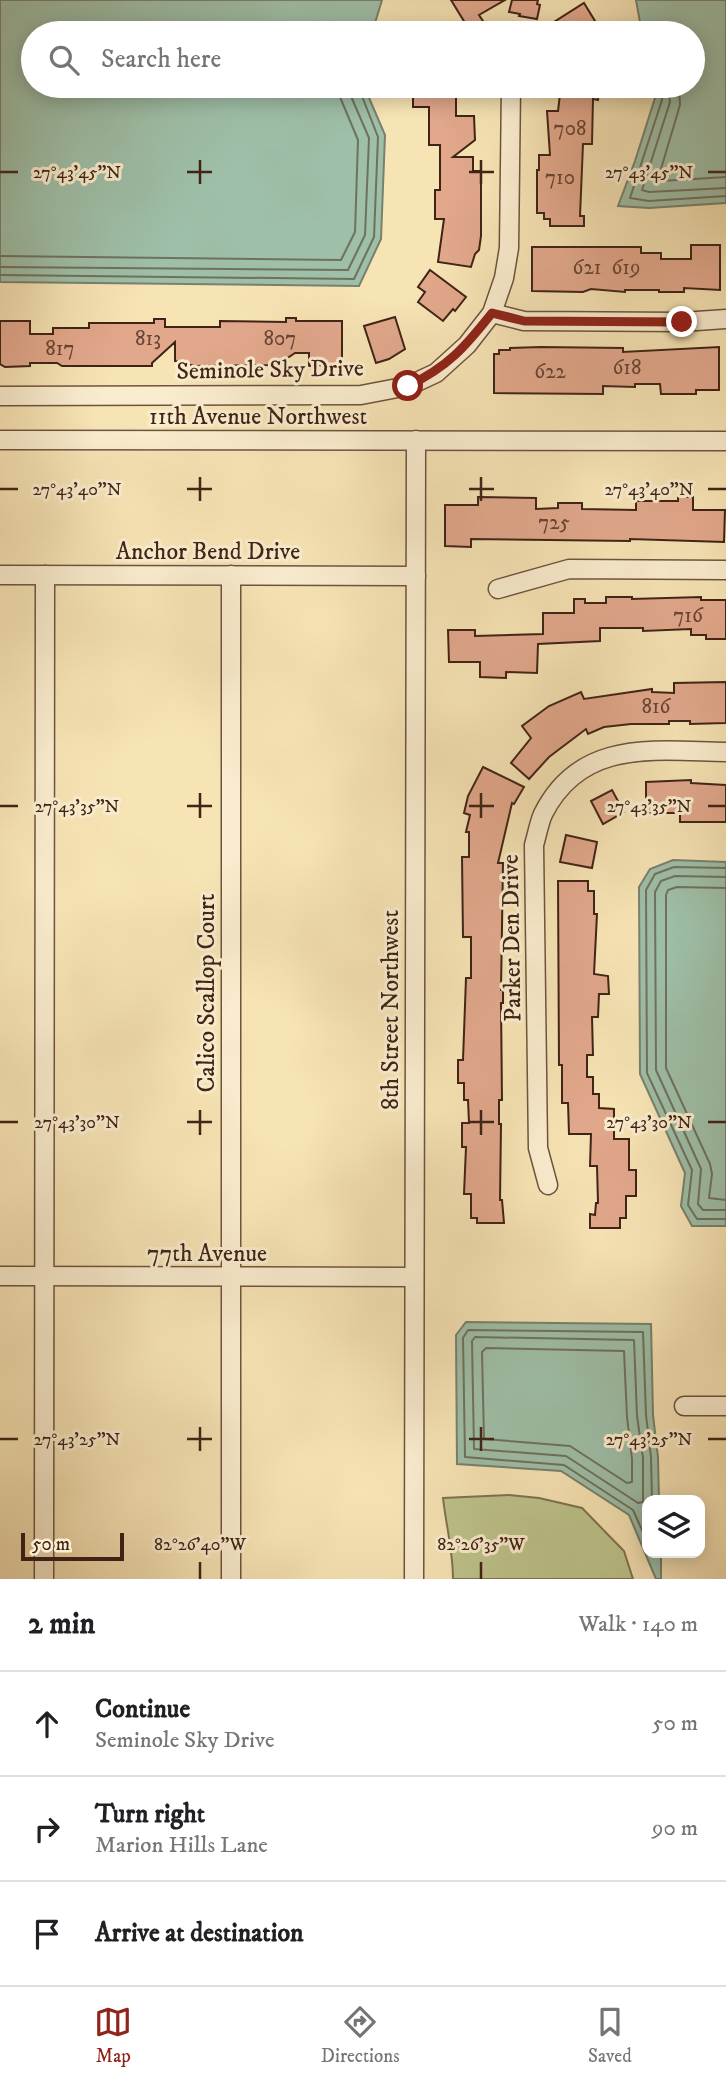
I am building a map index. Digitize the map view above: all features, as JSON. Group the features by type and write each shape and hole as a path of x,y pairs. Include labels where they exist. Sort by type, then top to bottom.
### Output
{"street":[{"name":"Seminole Sky Drive","path":"0,396 361,395 408,386 436,373 467,345 492,313 504,278 509,248 511,98"},
{"path":"492,313 524,321 682,322 726,319"},
{"name":"11th Avenue Northwest","path":"0,439 726,441"},
{"name":"8th Street Northwest","path":"414,1579 416,440"},
{"path":"498,589 569,569 726,570"},
{"name":"Anchor Bend Drive","path":"0,575 416,576"},
{"path":"44,1579 45,575"},
{"name":"Calico Scallop Court","path":"230,575 230,1579"},
{"name":"Parker Den Drive","path":"548,1185 538,1148 534,845 542,816 557,791 594,761 605,757 661,751 726,752"},
{"name":"77th Avenue","path":"0,1276 414,1277"},
{"path":"684,1406 726,1406"}],"green space":[{"path":"509,1495 539,1498 582,1508 624,1551 633,1579 453,1579 443,1498"}],"water":[{"path":"0,0 382,0 376,21 21,21 21,98 369,98 385,135 381,239 359,286 0,282"},
{"path":"636,0 726,0 726,203 649,208 618,206 655,98 705,98 705,21 640,21"},
{"path":"673,860 726,862 726,1226 692,1226 681,1206 685,1173 640,1074 639,887 650,869"},
{"path":"466,1322 651,1324 653,1415 659,1495 642,1495 642,1546 629,1515 561,1471 457,1464 456,1335"},
{"path":"647,1558 661,1558 661,1579 656,1579"}],"building":[{"path":"451,0 505,0 479,15 483,21 464,21"},
{"path":"512,0 538,0 537,4 540,5 537,19 509,12"},
{"path":"584,3 595,21 556,21"},
{"path":"413,98 456,98 456,116 474,116 475,140 453,157 473,157 473,171 481,171 481,236 479,250 471,267 438,262 444,219 435,219 435,190 440,190 440,145 429,145 429,107 413,107"},
{"path":"560,98 598,98 593,99 592,144 583,144 580,216 584,216 584,226 550,226 550,219 544,219 544,213 537,213 539,155 550,155 547,111 558,111"},
{"path":"691,245 720,245 720,290 684,288 684,292 591,289 583,292 532,291 532,247 641,247 641,253 661,253 661,259 691,259"},
{"path":"430,270 466,297 443,321 418,302 425,292 418,287"},
{"path":"395,317 405,349 376,363 364,326"},
{"path":"286,318 296,318 296,321 342,321 342,364 309,366 309,353 295,353 283,361 283,365 195,366 175,361 175,342 152,366 62,366 57,363 30,363 30,366 5,367 0,364 0,321 30,321 30,334 53,334 53,328 89,328 89,323 154,323 154,319 165,319 165,327 220,327 220,321 286,322"},
{"path":"719,347 719,390 696,390 696,394 661,394 660,384 635,384 635,387 603,386 603,394 494,393 494,354 510,348 623,348 623,352"},
{"path":"478,497 536,498 536,509 558,508 558,503 582,503 582,509 636,510 636,501 678,501 678,497 693,497 693,510 725,510 724,542 471,539 471,547 445,546 445,505 478,505"},
{"path":"606,597 701,597 701,600 726,600 726,639 706,639 706,635 691,635 691,629 643,631 643,628 600,628 600,641 538,644 537,673 506,672 506,678 480,677 480,662 449,662 448,630 475,630 475,636 543,634 543,613 574,613 574,599 585,599 585,603 606,603"},
{"path":"726,682 726,723 690,724 690,721 669,721 669,724 631,724 604,727 588,734 586,729 549,757 529,779 511,763 531,738 522,726 549,706 581,692 584,699 652,689 652,692 674,693 674,683"},
{"path":"483,767 524,787 514,804 512,803 498,863 503,863 502,1100 499,1100 499,1124 500,1200 504,1223 477,1223 477,1218 471,1218 471,1194 464,1194 466,1147 462,1147 462,1123 469,1123 468,1100 464,1100 464,1083 458,1083 458,1060 463,1060 466,978 471,978 471,937 463,937 462,857 469,857 469,832 466,832 470,815 464,813 468,796"},
{"path":"691,780 691,783 726,785 726,822 680,822 680,813 646,813 646,782"},
{"path":"612,790 624,812 603,824 591,801"},
{"path":"566,835 597,842 592,868 560,862"},
{"path":"558,881 588,881 588,891 594,891 594,914 597,914 594,974 608,976 609,994 599,994 598,1017 592,1017 593,1055 587,1055 587,1077 593,1077 593,1094 599,1094 599,1108 614,1109 614,1139 629,1139 629,1170 636,1170 636,1196 626,1196 626,1218 620,1218 620,1228 590,1228 590,1214 595,1215 598,1203 597,1166 590,1166 591,1134 569,1134 568,1103 562,1103 562,1065 559,1065"}],"route":[{"path":"408,386 436,373 467,345 492,313 524,321 682,322"}]}
